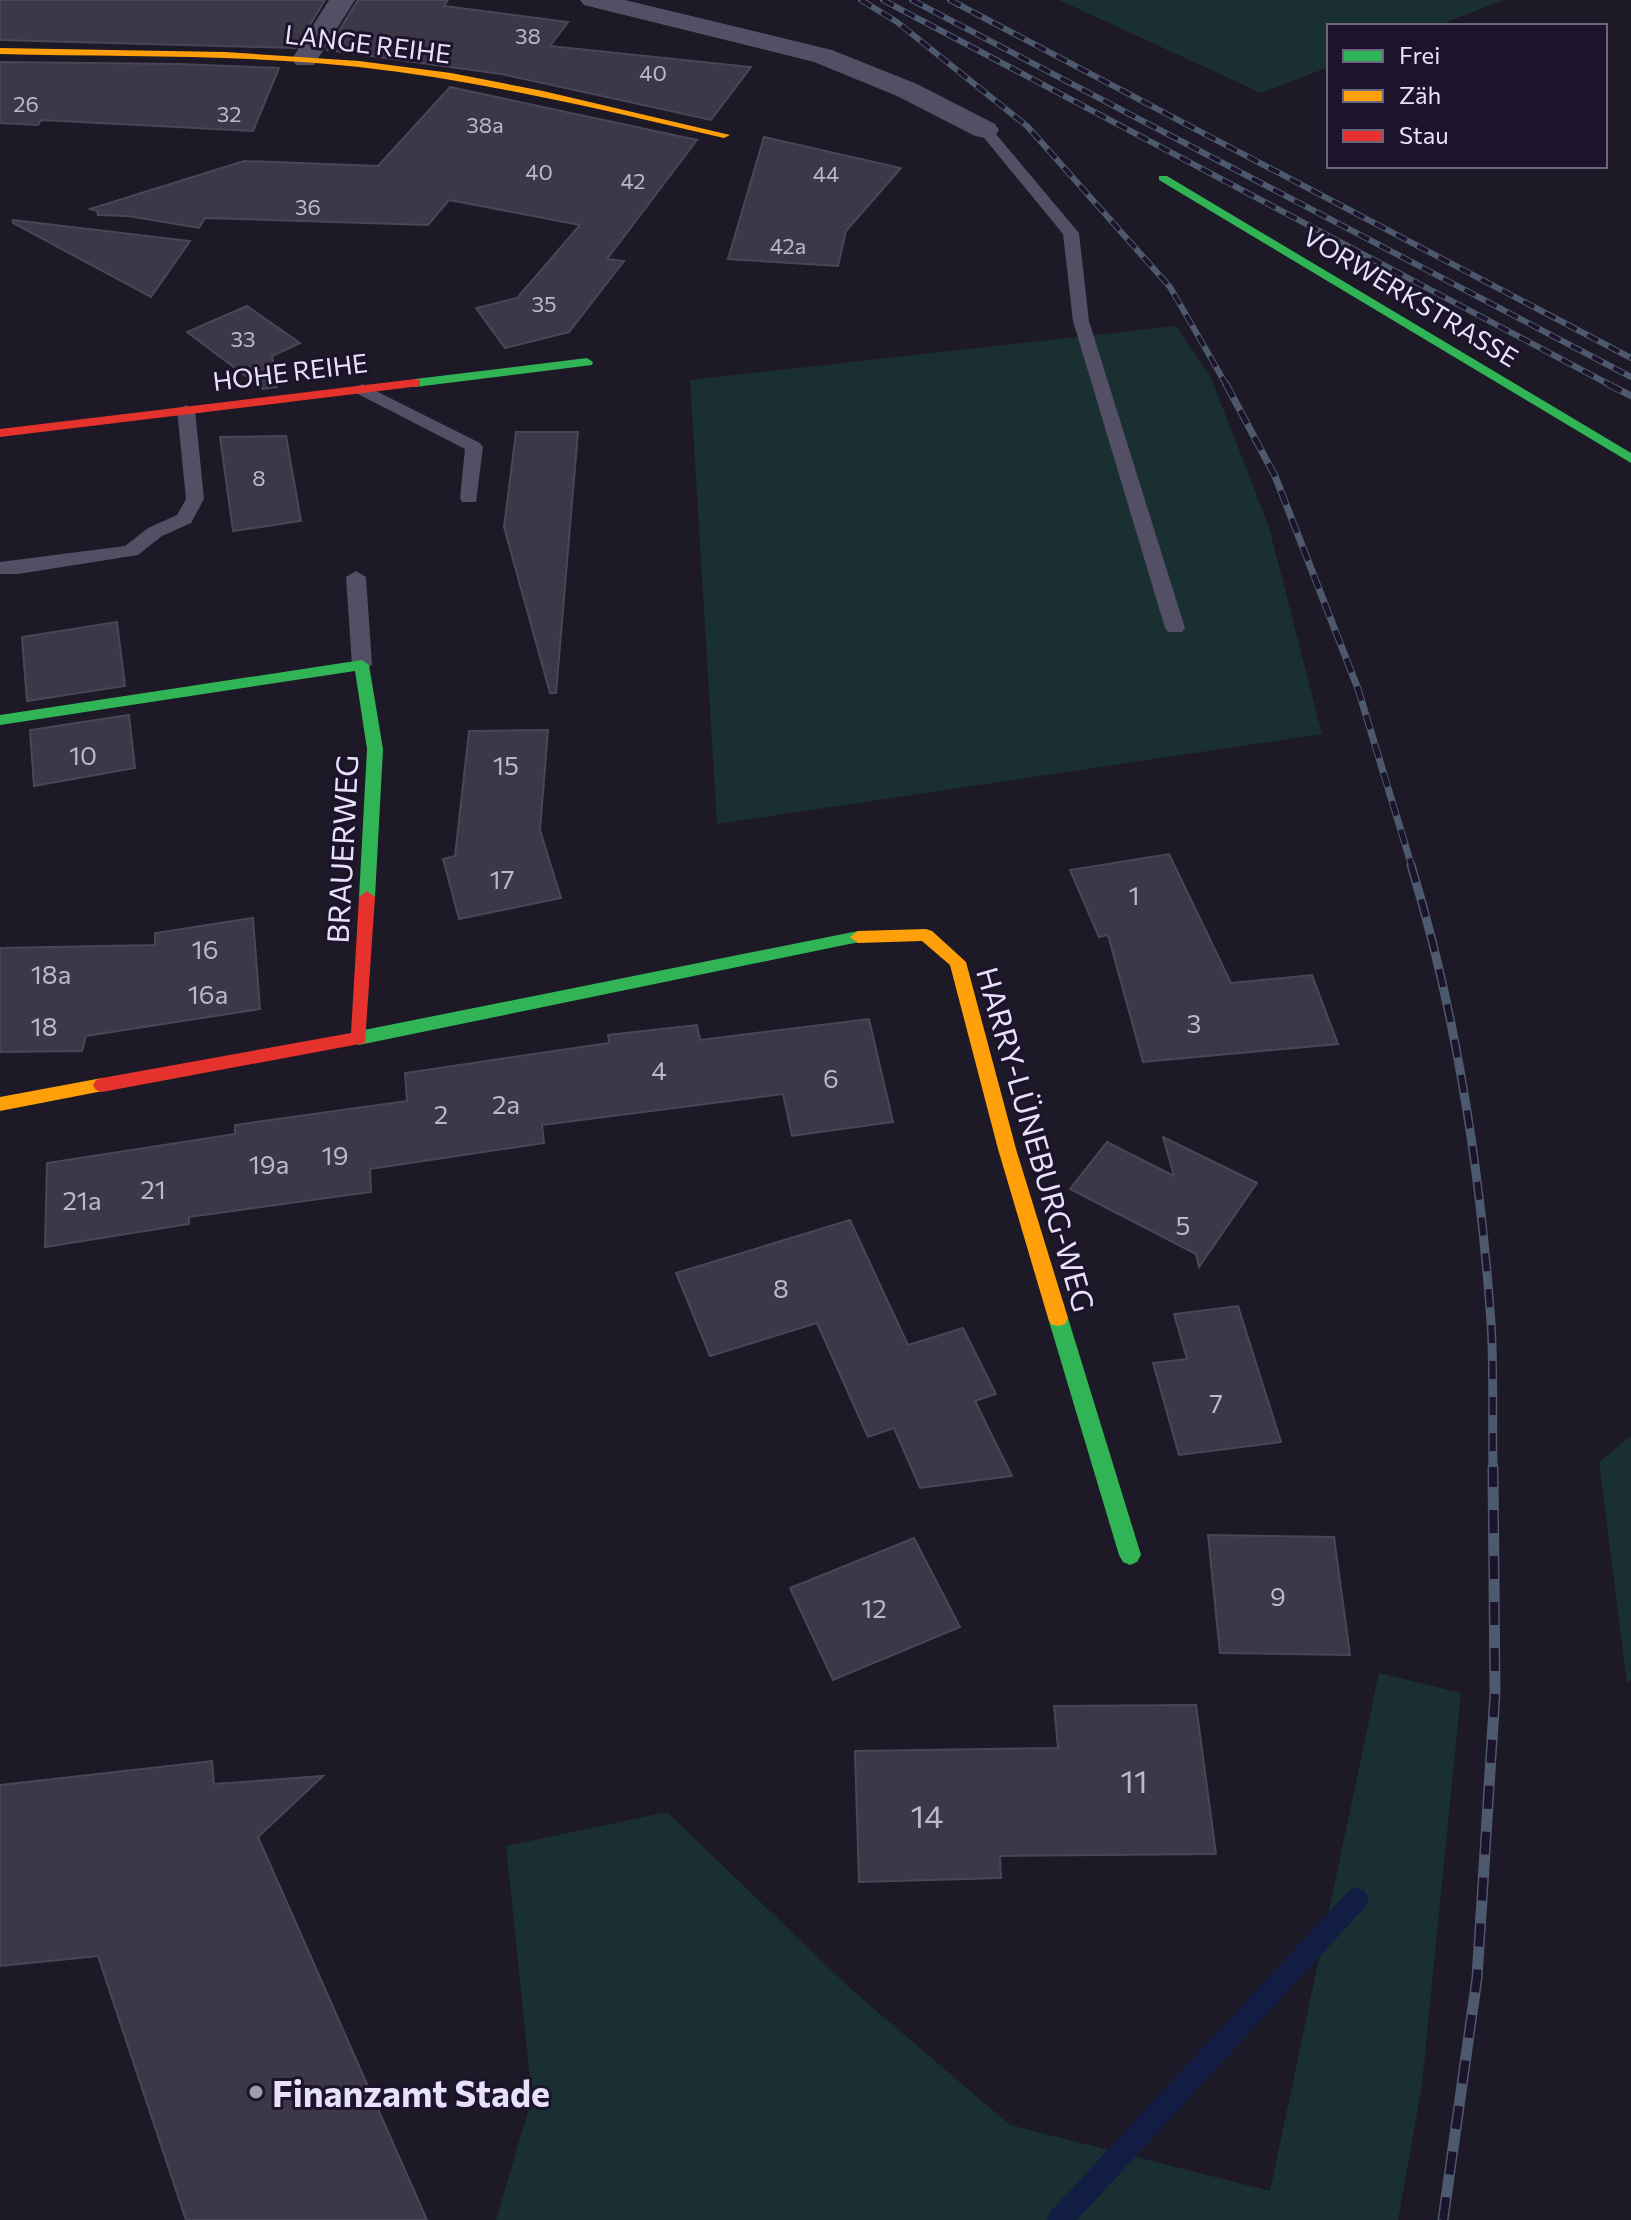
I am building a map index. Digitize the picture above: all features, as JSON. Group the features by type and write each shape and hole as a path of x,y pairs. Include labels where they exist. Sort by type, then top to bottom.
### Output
{"street":[{"path":"305,59 342,0"},
{"path":"593,0 823,56 907,90 985,130"},
{"name":"LANGE REIHE","path":"0,51 305,59 424,73 577,101 724,135"},
{"name":"VORWERKSTRASSE","path":"1163,178 1631,459"},
{"name":"HOHE REIHE","path":"0,433 587,362"},
{"path":"0,720 362,665"},
{"name":"BRAUERWEG","path":"359,1038 375,749 362,665"},
{"name":"HARRY-LÜNEBURG-WEG","path":"359,1038 870,935 926,935 958,962 1007,1149 1130,1555"},
{"path":"0,1104 359,1038"}],"lane":[{"path":"985,130 1071,233 1081,321 1175,628"},
{"path":"362,389 474,447 469,498"},
{"path":"0,568 131,551 155,532 184,519 195,499 186,410"},
{"path":"356,577 362,665"}],"green space":[{"path":"1059,0 1504,0 1441,24 1327,24 1327,68 1261,93"},
{"path":"1176,326 1211,378 1269,527 1322,734 717,824 690,380"},
{"path":"1631,1436 1631,1680 1627,1683 1599,1462"},
{"path":"1379,1673 1461,1693 1422,2085 1398,2220 496,2220 532,2098 506,1846 667,1812 852,1990 1010,2125 1270,2191"}],"building":[{"path":"0,0 325,0 296,48 0,40"},
{"path":"358,0 448,0 444,6 568,22 550,46 751,67 711,120 501,74 327,50"},
{"path":"0,62 279,68 253,131 41,120 38,125 0,123"},
{"path":"450,87 697,140 607,259 624,261 569,332 505,348 476,308 517,298 580,225 449,200 428,225 205,218 199,228 128,216 98,215 97,211 90,209 244,161 378,166"},
{"path":"764,137 901,168 846,231 838,266 728,259"},
{"path":"13,220 190,241 151,297 13,223"},
{"path":"247,306 300,343 272,356 277,387 263,389 187,332"},
{"path":"516,432 578,432 556,693 550,693 504,527"},
{"path":"286,436 301,521 233,531 220,437"},
{"path":"117,622 125,686 27,701 22,637"},
{"path":"129,715 135,768 34,786 30,730"},
{"path":"548,730 540,830 561,898 459,919 443,859 455,856 469,731"},
{"path":"1169,854 1231,983 1312,975 1338,1044 1143,1062 1108,935 1099,937 1070,870"},
{"path":"253,918 260,1009 86,1036 82,1051 0,1052 0,948 155,945 155,933"},
{"path":"869,1019 893,1122 792,1136 783,1094 542,1125 544,1143 370,1169 371,1192 189,1217 189,1224 45,1247 47,1163 235,1134 235,1125 407,1101 405,1073 609,1043 608,1035 697,1025 700,1040"},
{"path":"1163,1137 1257,1183 1199,1267 1196,1254 1070,1189 1107,1142 1174,1176"},
{"path":"850,1220 908,1345 963,1328 996,1394 975,1401 1012,1476 920,1488 894,1428 868,1437 817,1323 710,1356 676,1273"},
{"path":"1238,1306 1281,1442 1179,1455 1153,1363 1187,1359 1174,1314"},
{"path":"1208,1535 1334,1537 1350,1655 1220,1653"},
{"path":"914,1538 960,1627 833,1680 790,1588"},
{"path":"1196,1705 1216,1854 1000,1856 1001,1878 859,1882 855,1751 1058,1748 1054,1706"},
{"name":"Finanzamt Stade","path":"212,1761 214,1784 323,1776 258,1837 427,2220 186,2220 98,1956 0,1966 0,1785"}],"waterway":[{"path":"1060,2220 1357,1899"}],"railway":[{"path":"861,0 897,22 1027,126 1170,287 1227,386"},
{"path":"883,0 1612,386"},
{"path":"912,0 1631,377"},
{"path":"950,0 1631,358"},
{"path":"1226,384 1275,476 1358,689 1412,867"},
{"path":"1608,384 1631,396"},
{"path":"1411,865 1441,977 1473,1149 1491,1322 1493,1467"},
{"path":"1443,2220 1477,1978 1495,1693 1493,1467"}],"traffic: fast":[{"path":"1163,178 1631,459"},
{"path":"415,383 587,362"},
{"path":"0,720 362,665 375,749 367,897"},
{"path":"359,1038 858,937"},
{"path":"1058,1318 1130,1555"}],"traffic: slow":[{"path":"0,51 225,55 359,64 497,85 724,135"},
{"path":"858,937 926,935 958,962 1007,1149 1058,1318"},
{"path":"0,1104 102,1085"}],"traffic: jam":[{"path":"0,433 415,383"},
{"path":"102,1085 359,1038 367,897"}],"place":[{"name":"Finanzamt Stade","path":"256,2092"}]}
